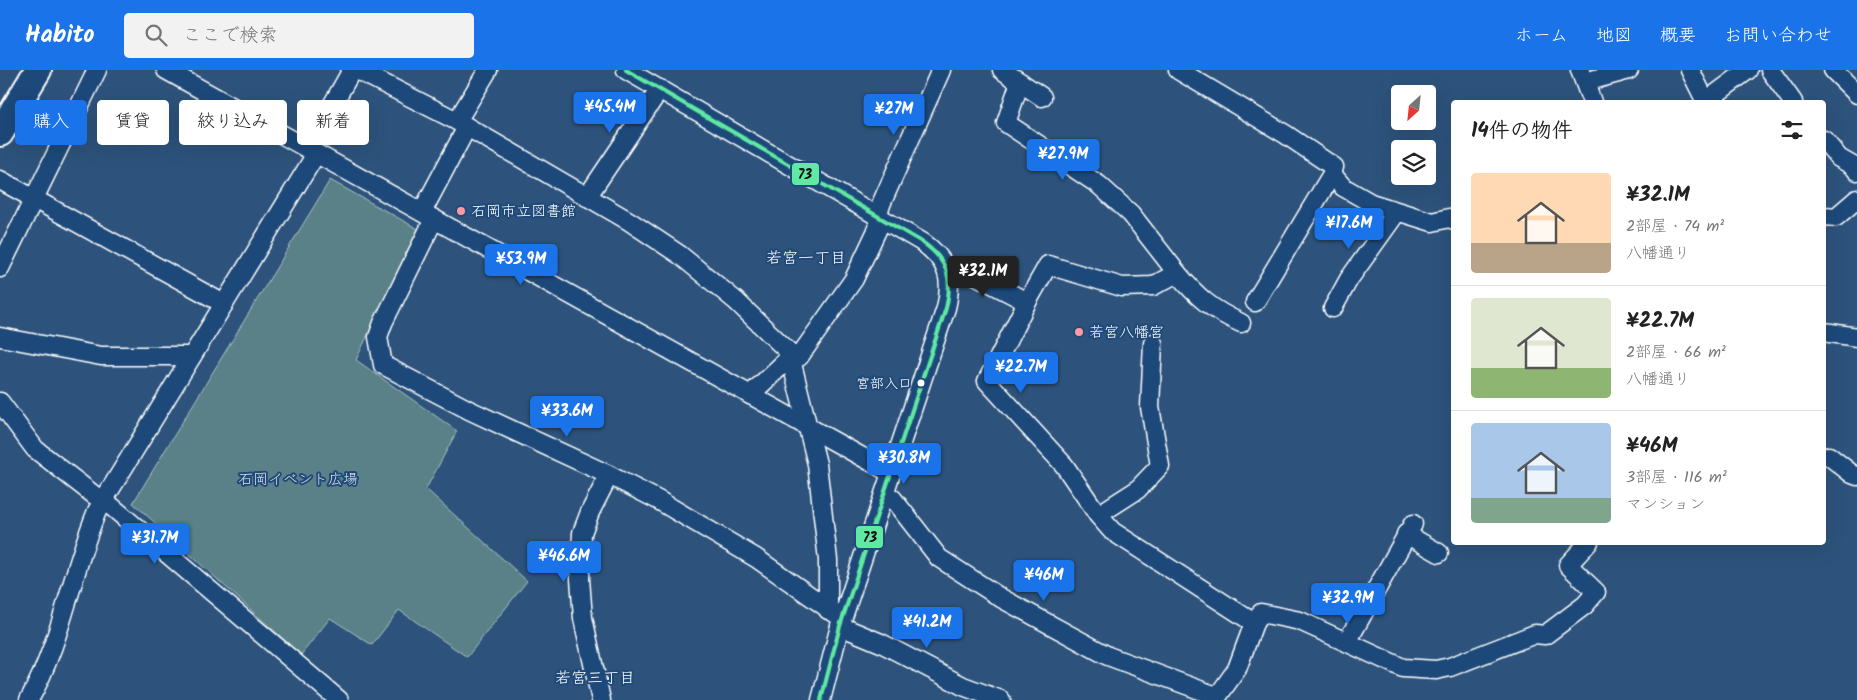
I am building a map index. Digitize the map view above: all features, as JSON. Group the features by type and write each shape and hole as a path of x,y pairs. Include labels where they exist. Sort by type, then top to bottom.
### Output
{"highway":[{"path":"0,133 38,70"}],"street":[{"path":"0,268 97,70"},
{"path":"166,70 891,474"},
{"path":"29,700 47,666 84,543 97,511 224,304 312,151 352,70"},
{"path":"357,70 462,124 629,221 680,255 736,301 789,352 793,361 817,464 837,618"},
{"path":"488,70 462,124 428,215 378,337 383,365 469,410 609,475 756,558 837,618 963,686 1001,700"},
{"path":"626,70 933,250 942,260 946,270 950,284 946,308 885,493 837,618 821,700"},
{"path":"750,395 785,362 793,361 804,350 854,279 879,226 877,216 941,70"},
{"path":"1002,70 1042,97"},
{"path":"1178,70 1285,134 1334,167 1332,174 1255,302"},
{"path":"1591,100 1583,76 1629,70"},
{"path":"1690,70 1704,100"},
{"path":"1708,100 1748,70"},
{"path":"1770,70 1792,100"},
{"path":"1833,70 1857,94"},
{"path":"1020,82 1006,123 1099,185 1130,214 1199,299 1219,314 1241,323"},
{"path":"587,197 660,89"},
{"path":"1826,142 1839,158 1853,166 1857,171"},
{"path":"1332,174 1349,191 1371,203 1432,222 1451,219"},
{"path":"0,180 224,304"},
{"path":"1826,216 1836,217 1857,199"},
{"path":"1333,308 1349,279 1397,212"},
{"path":"1177,273 1153,286 1122,287 1048,266 1027,302 988,381 1064,465 1098,515 1116,534 1254,622"},
{"path":"946,270 967,271 1027,302"},
{"path":"1826,332 1857,337"},
{"path":"0,337 101,356 192,356"},
{"path":"1098,515 1138,490 1160,466 1150,408 1154,343"},
{"path":"0,402 34,449 94,495 104,500 330,697"},
{"path":"1829,456 1857,476"},
{"path":"601,700 582,618 580,579 582,533 590,512 609,475"},
{"path":"885,493 893,499 939,558 984,588 1108,656 1216,698 1237,669 1254,622 1261,613 1300,621 1403,668 1436,670 1450,667 1535,634 1545,635 1585,605 1596,592 1568,565 1585,545"},
{"path":"1347,642 1410,529 1439,554"}],"green space":[{"name":"石岡イベント広場","path":"330,180 418,229 356,360 457,431 426,489 527,581 467,657 399,610 372,645 330,618 301,655 133,503"}],"transit line":[{"name":"73","path":"626,70 922,242 938,256 946,271 949,288 946,308 840,626 821,700"}],"place":[{"name":"石岡市立図書館","path":"461,211"},
{"name":"若宮八幡宮","path":"1079,332"},
{"name":"宮部入口","path":"921,383"}],"district":[{"name":"若宮一丁目","path":"806,257"},
{"name":"若宮三丁目","path":"595,677"}]}
